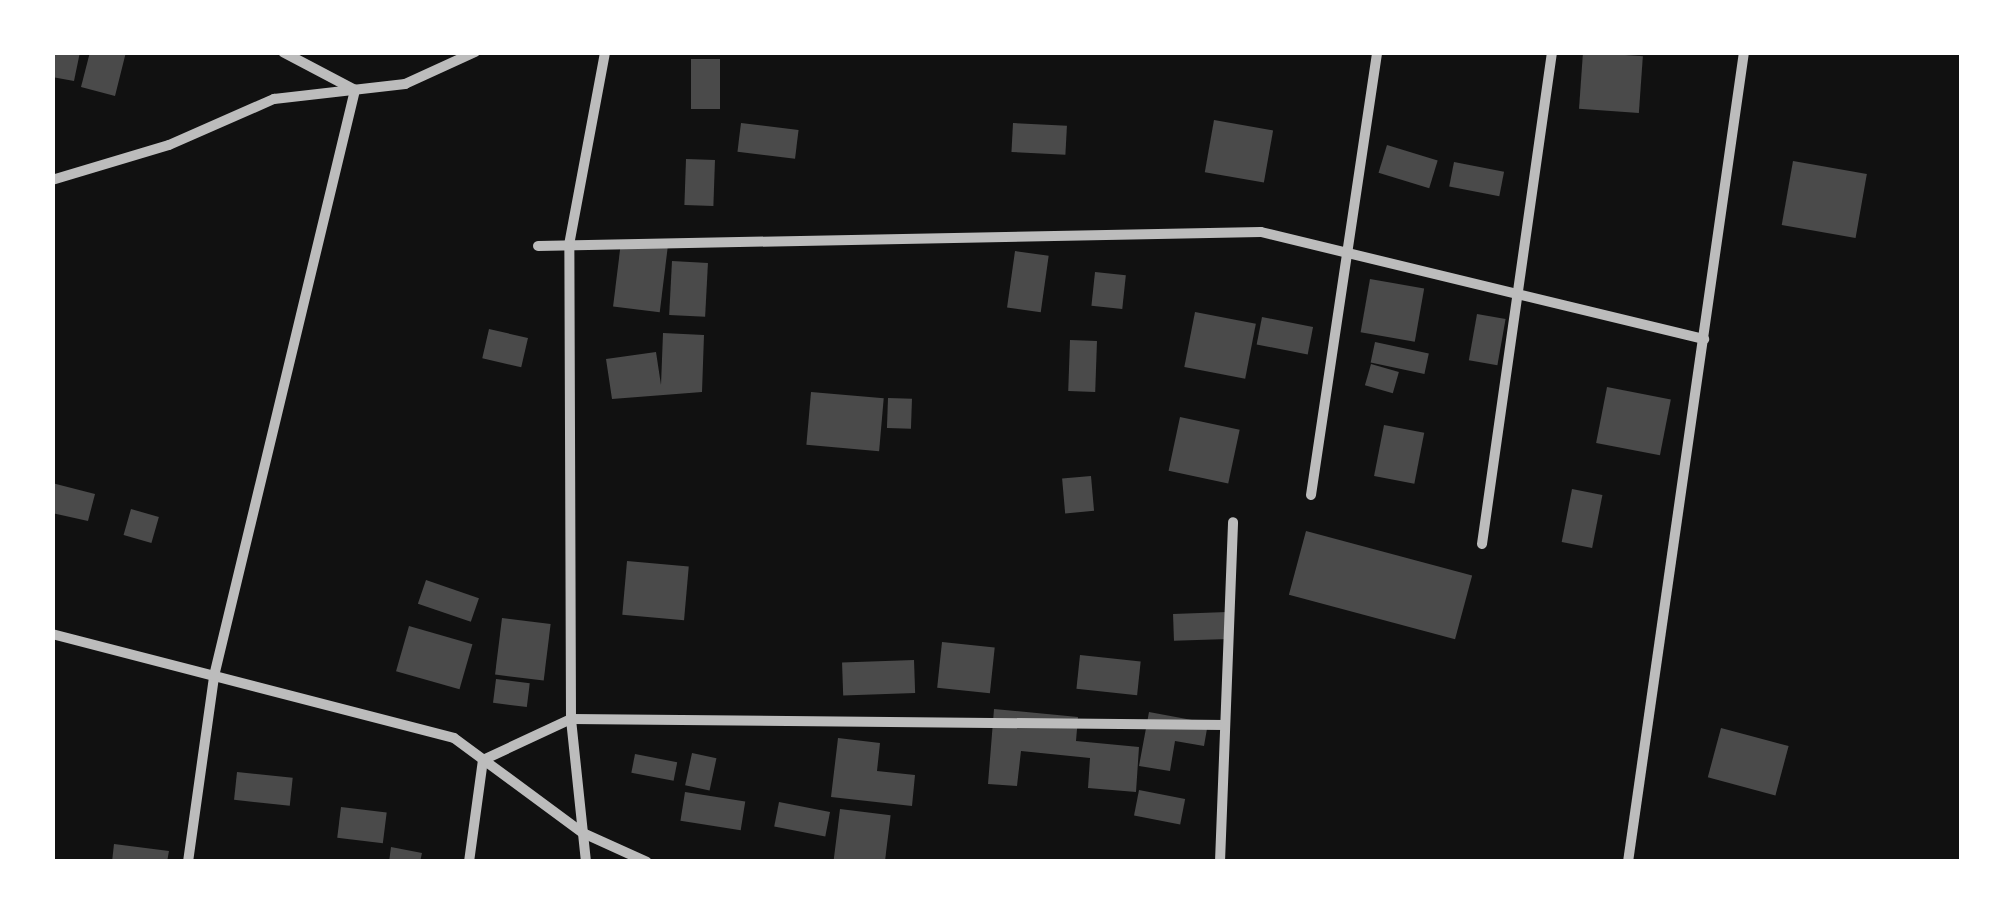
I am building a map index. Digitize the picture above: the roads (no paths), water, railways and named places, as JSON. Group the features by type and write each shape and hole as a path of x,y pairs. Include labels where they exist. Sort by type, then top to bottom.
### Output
{"street":[{"path":"282,52 355,90"},
{"path":"52,180 169,145 274,99 405,84 475,52"},
{"path":"586,862 571,719 569,245 605,52"},
{"path":"1310,495 1377,52"},
{"path":"1482,544 1552,52"},
{"path":"1628,862 1744,52"},
{"path":"188,862 214,676 355,90"},
{"path":"538,246 1261,232 1704,339"},
{"path":"1220,862 1233,522"},
{"path":"52,634 454,738 583,833 647,862"},
{"path":"483,760 571,719 1225,725"},
{"path":"469,862 483,760"}]}
